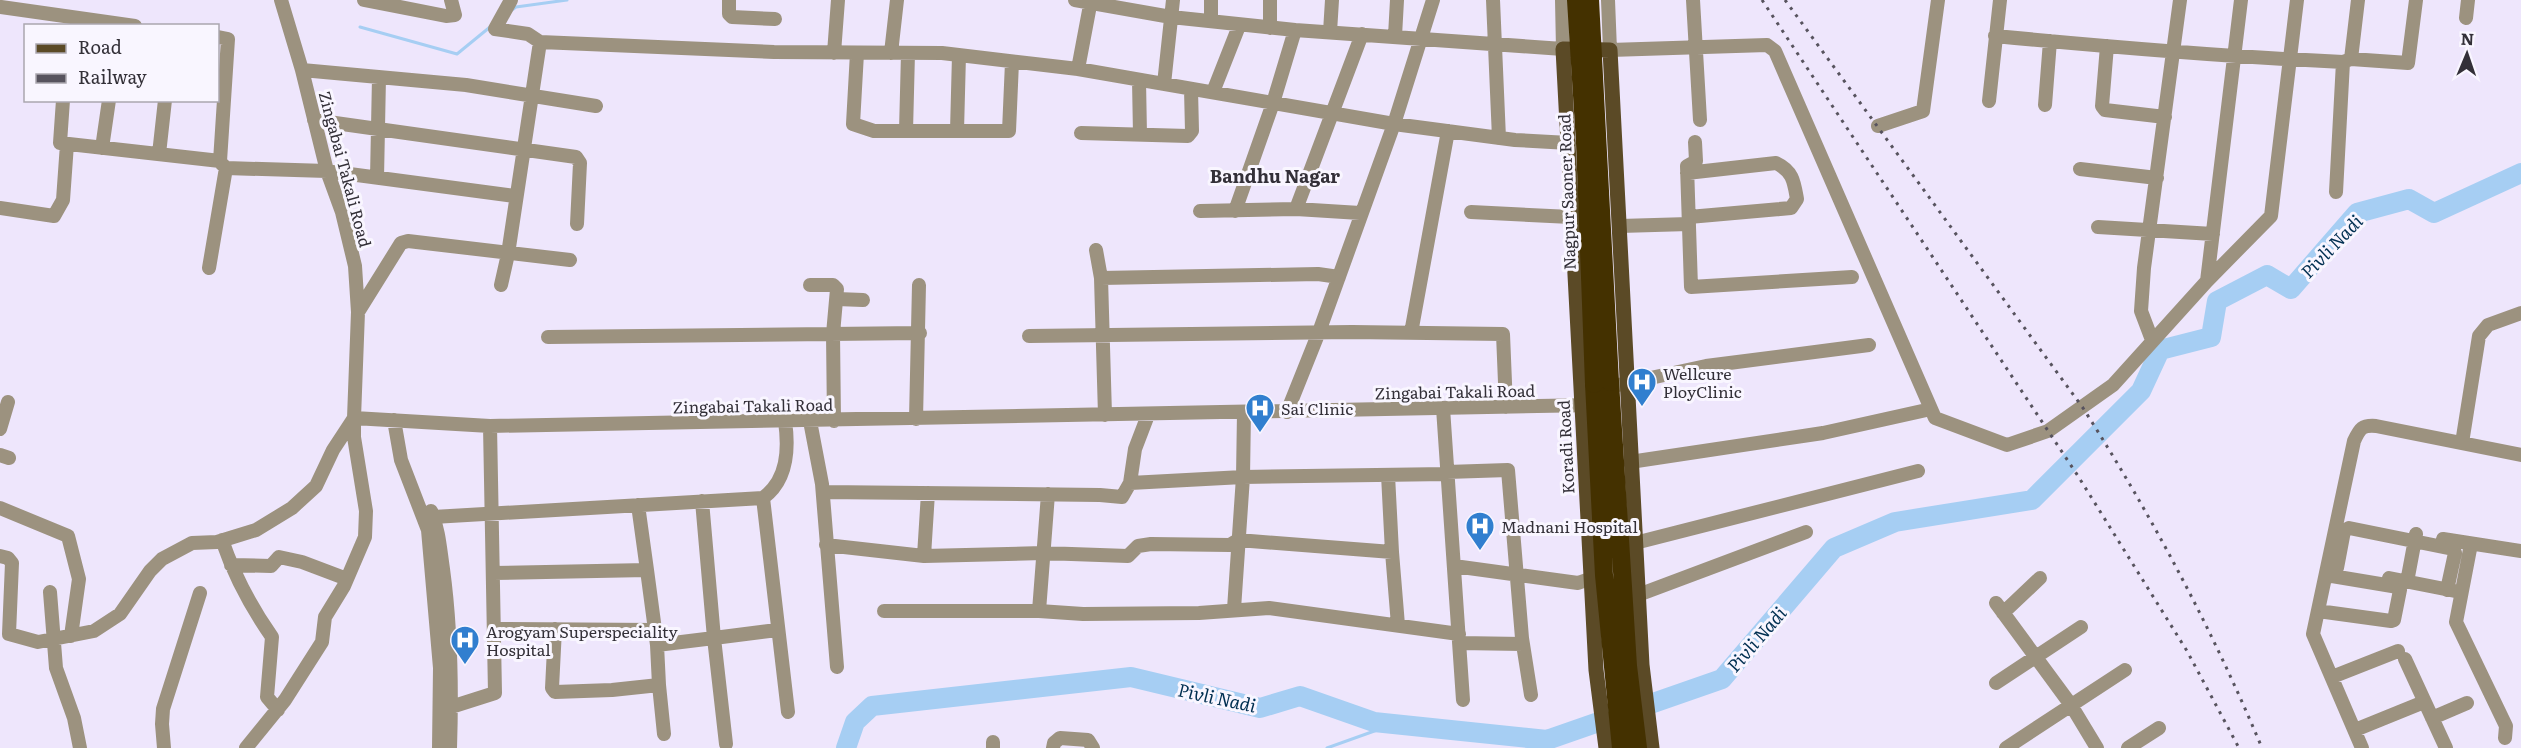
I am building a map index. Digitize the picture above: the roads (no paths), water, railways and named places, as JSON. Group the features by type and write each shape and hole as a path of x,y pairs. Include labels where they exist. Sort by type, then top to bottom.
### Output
{"highway":[{"name":"Nagpur Saoner Road","path":"1575,0 1585,143 1610,384"},
{"name":"Nagpur Saoner Road","path":"1590,0 1610,384"},
{"name":"Koradi Road","path":"1603,408 1610,384"},
{"path":"1603,408 1604,575 1621,748"},
{"path":"1603,408 1638,748"}],"main road":[{"path":"1563,49 1611,50 1620,226 1610,384 1603,408 1630,462 1642,665 1653,748"},
{"name":"Koradi Road","path":"1563,49 1571,217 1603,408 1592,578 1596,670 1606,748"}],"street":[{"path":"0,13 1,0"},
{"path":"364,0 455,15 451,0"},
{"path":"511,0 495,29 528,34 540,42 774,52 959,55 1078,69 1394,124 1499,138 1569,143"},
{"path":"729,0 729,14 732,17 775,19"},
{"path":"834,53 837,0"},
{"path":"891,53 897,0"},
{"path":"1075,0 1239,26 1563,49 1562,0"},
{"path":"1164,84 1173,0"},
{"path":"1211,0 1211,21"},
{"path":"1270,0 1270,28"},
{"path":"1330,32 1332,0"},
{"path":"1395,36 1397,0"},
{"path":"1287,411 1319,332 1394,124 1419,38 1433,0"},
{"path":"1493,0 1499,138"},
{"path":"1608,0 1611,50 1767,45 1775,51 1935,418 2007,445 2048,431 2113,385 2207,281 2271,216 2297,0"},
{"path":"1693,0 1700,120"},
{"path":"1878,126 1923,111 1938,0"},
{"path":"1989,101 2000,0"},
{"path":"2152,340 2141,311 2180,0"},
{"path":"2207,281 2241,0"},
{"path":"2336,192 2347,60 2358,0"},
{"path":"1995,36 2234,57 2408,63 2416,0"},
{"path":"2466,18 2468,0"},
{"name":"Zingabai Takali Road","path":"286,1 327,171 342,212 355,266 358,312 354,418 490,426 1443,408 1603,408"},
{"path":"1078,69 1091,1"},
{"path":"1,7 74,22 120,24"},
{"path":"1213,92 1239,26"},
{"path":"1235,211 1273,103 1295,30"},
{"path":"1296,209 1362,34"},
{"path":"210,268 223,164 228,39 219,37"},
{"path":"2045,105 2050,41"},
{"path":"501,285 508,254 540,42"},
{"path":"2107,46 2102,106 2105,110 2165,117"},
{"path":"856,53 853,124 874,131 1009,131 1012,62"},
{"path":"906,131 908,53"},
{"path":"957,131 959,55"},
{"path":"302,70 465,85 596,106"},
{"path":"377,178 380,77"},
{"path":"1139,80 1140,135"},
{"path":"1081,133 1188,136 1192,131 1191,88"},
{"path":"63,102 60,143 223,164 327,171 515,196"},
{"path":"102,148 109,102"},
{"path":"159,154 165,102"},
{"path":"314,120 576,157 580,163 577,224"},
{"path":"1411,333 1448,131"},
{"path":"1695,142 1696,161 1687,166 1692,287 1852,277"},
{"path":"0,208 54,216 63,200 67,144"},
{"path":"1620,226 1791,208 1797,199 1793,178 1786,168 1776,163 1687,173"},
{"path":"2080,169 2157,178"},
{"path":"1200,211 1296,209 1360,213"},
{"path":"1471,212 1571,217"},
{"path":"2098,227 2213,234"},
{"path":"358,312 400,243 408,241 570,260"},
{"path":"1096,250 1101,278 1105,416"},
{"path":"1101,278 1318,274 1338,277"},
{"path":"810,285 833,285 837,289 833,334 834,421"},
{"path":"916,419 920,333 919,285"},
{"path":"837,299 863,300"},
{"path":"2462,443 2479,336 2488,326 2521,313"},
{"path":"1029,336 1319,332 1503,334 1506,407"},
{"path":"548,337 920,333"},
{"path":"1610,384 1706,366 1869,345"},
{"path":"0,429 8,402"},
{"path":"1443,408 1463,700"},
{"path":"1630,462 1823,433 1931,409"},
{"path":"1234,609 1243,477 1244,412"},
{"path":"823,492 1122,497 1130,483 1135,449 1148,415"},
{"path":"0,556 8,558 12,563 5,633 38,642 94,631 120,614 150,571 162,560 192,543 222,540 256,530 291,508 316,486 333,450 354,418"},
{"path":"246,748 278,710 322,642 325,617 347,579 364,537 366,511 354,437 354,418"},
{"path":"394,420 401,460 428,530 440,668 439,748"},
{"path":"433,517 763,498 772,491 784,468 789,447 785,421"},
{"path":"810,421 823,492 837,667"},
{"path":"2330,569 2354,441 2359,429 2365,425 2521,455"},
{"path":"451,707 495,693 490,426"},
{"path":"399,441 410,457 437,528 446,590 451,707 450,748"},
{"path":"1130,483 1243,477 1388,475 1508,470 1523,644 1531,695"},
{"path":"1635,543 1918,471"},
{"path":"1388,475 1398,625"},
{"path":"924,556 928,493"},
{"path":"1039,611 1048,494"},
{"path":"763,498 788,712"},
{"path":"702,501 726,744"},
{"path":"638,505 657,645 664,734"},
{"path":"0,508 68,536 79,579 71,636"},
{"path":"2338,517 2453,549 2455,553 2447,590"},
{"path":"2362,748 2313,634 2330,569 2346,529 2521,551"},
{"path":"1638,595 1806,532"},
{"path":"2407,582 2415,538"},
{"path":"222,540 231,565 257,616 272,637 267,697 278,710"},
{"path":"826,545 924,556 1043,553 1128,556 1138,546 1151,544 1230,545 1238,540 1392,552"},
{"path":"2471,544 2456,622 2506,726 2505,738"},
{"path":"231,565 271,566 279,557 302,562 347,579"},
{"path":"1454,566 1578,583 1592,578"},
{"path":"2330,569 2461,593"},
{"path":"2318,610 2394,620 2400,590 2398,587 2330,569"},
{"path":"493,573 647,570"},
{"path":"2040,578 1999,608 2071,705 2097,748"},
{"path":"50,592 56,668 74,718 80,748"},
{"path":"164,748 163,709 200,593"},
{"path":"884,611 1039,611 1095,614 1199,613 1269,608 1398,625 1459,638 1523,644"},
{"path":"1996,683 2081,627"},
{"path":"494,629 655,630"},
{"path":"555,629 552,688 555,692 660,685"},
{"path":"657,645 777,630"},
{"path":"2332,677 2402,655 2446,748"},
{"path":"2006,748 2124,670"},
{"path":"2355,730 2424,702"},
{"path":"2432,718 2467,703"},
{"path":"2128,748 2159,728"},
{"path":"1053,748 1054,743 1060,738 1088,740 1093,748"}],"waterway":[{"path":"512,10 516,7 567,0"},
{"path":"360,27 457,54 490,27"},
{"name":"Pivli Nadi","path":"846,748 855,722 872,706 1131,677 1260,708 1300,696 1374,722 1547,740 1722,679 1834,548 1895,522 2032,500 2141,391 2160,350 2211,337 2217,301 2267,275 2291,289 2357,213 2409,199 2434,213 2521,173"},
{"path":"1327,748 1394,724"}],"railway":[{"path":"1762,0 2078,476 2187,651 2239,748"},
{"path":"1785,0 2083,408 2180,574 2223,660 2262,748"}],"place":[{"name":"Wellcure PloyClinic","path":"1642,408"},
{"name":"Sai Clinic","path":"1260,434"},
{"name":"Madnani Hospital","path":"1480,552"},
{"name":"Arogyam Superspeciality Hospital","path":"465,666"}],"district":[{"name":"Bandhu Nagar","path":"1275,175"}]}
